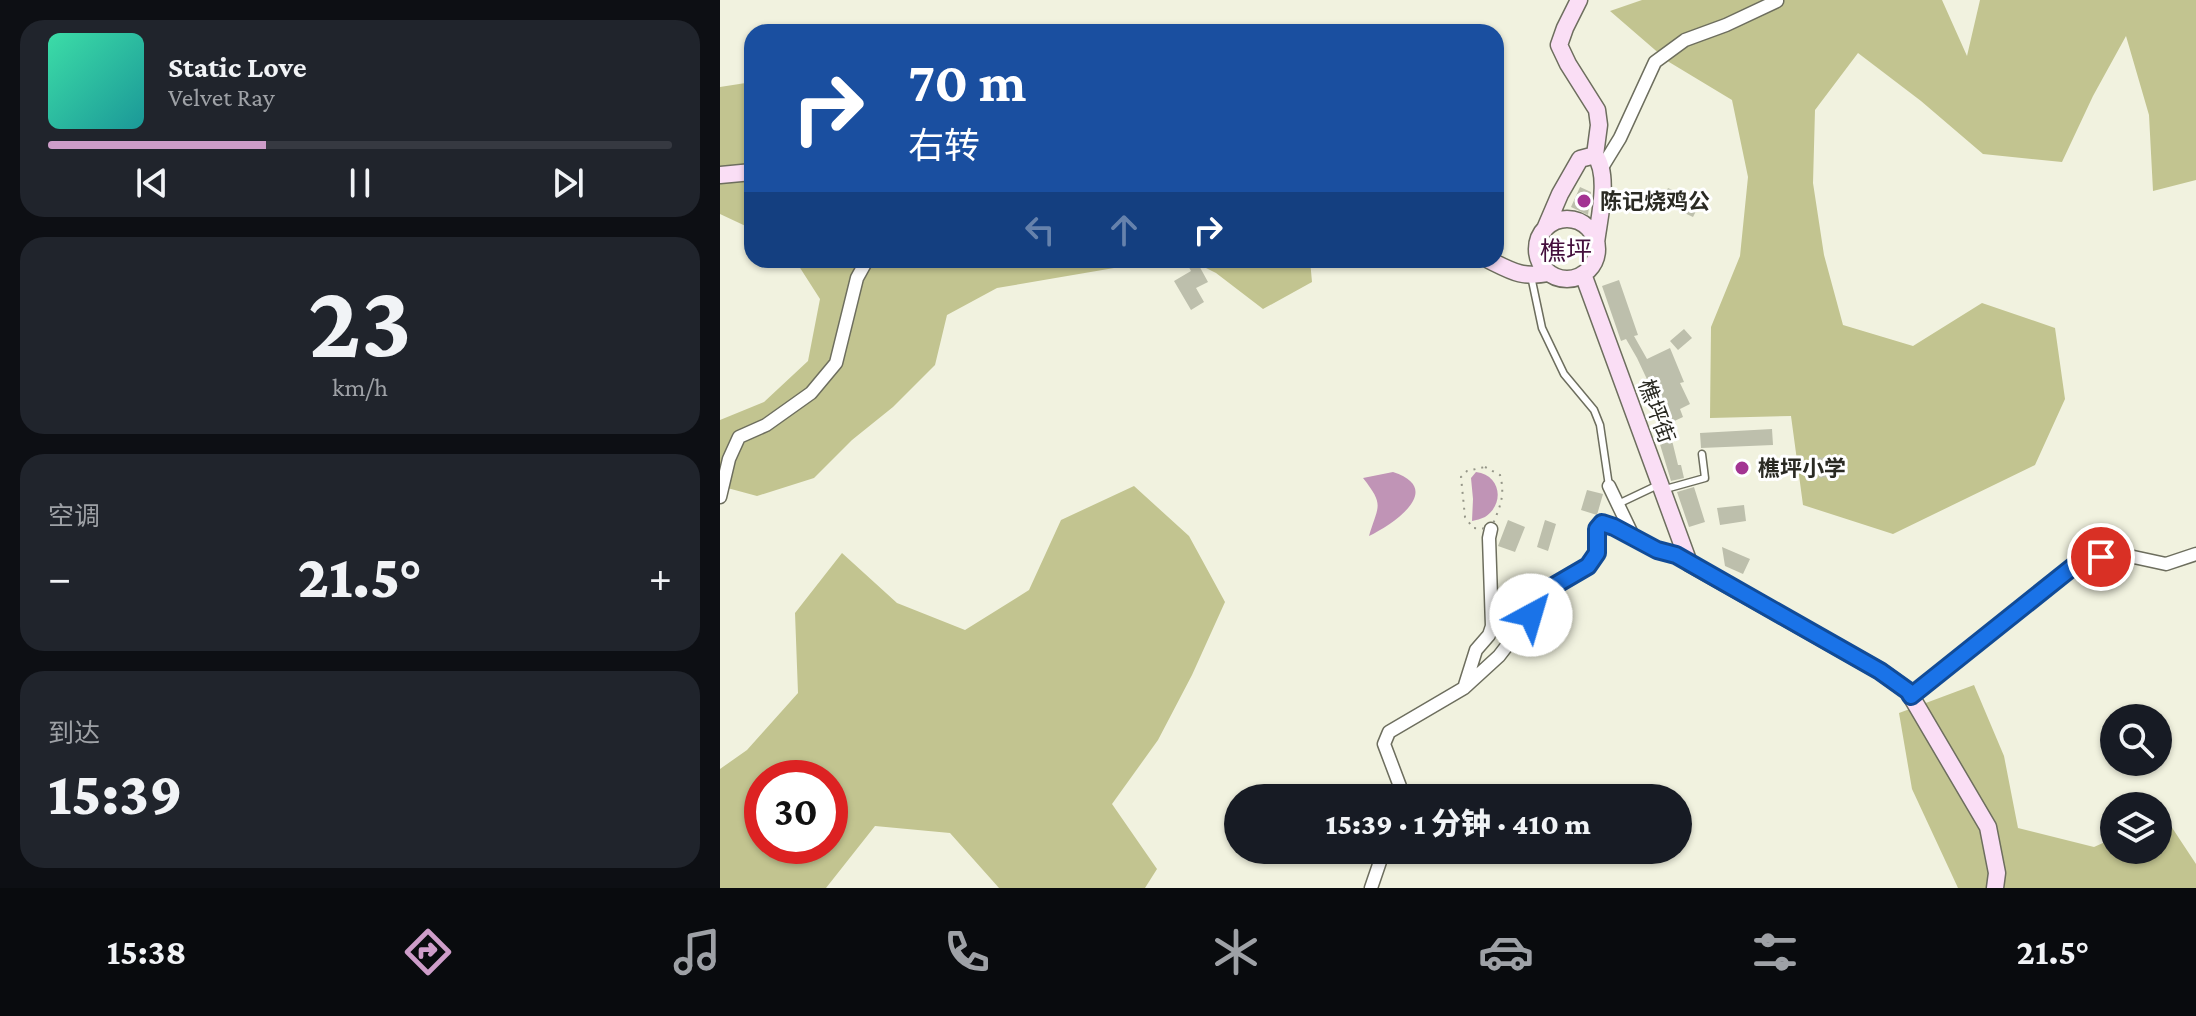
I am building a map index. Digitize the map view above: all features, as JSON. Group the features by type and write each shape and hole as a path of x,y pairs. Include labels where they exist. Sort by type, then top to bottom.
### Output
{"street":[{"path":"1579,0 1559,45 1597,110 1598,162 1603,179 1593,263 1583,274 1562,278 1549,273 1540,262 1538,241 1580,159 1598,162"},
{"path":"1598,162 1620,138 1655,62 1685,40 1777,1"},
{"path":"720,175 744,173"},
{"path":"1545,229 1557,221 1571,220 1584,225 1596,243"},
{"path":"720,497 729,459 739,437 766,425 811,393 836,363 857,278 863,268"},
{"path":"1504,268 1531,276 1549,273"},
{"name":"樵坪街","path":"1583,274 1689,563"},
{"path":"1609,486 1634,538"},
{"path":"1399,784 1384,744 1389,732 1464,688 1499,656 1552,587 1588,566 1597,553 1597,529 1602,523 1657,550 1676,555 1880,671 1908,691 1988,827 1997,873 1995,888"},
{"path":"1464,688 1476,650 1489,635 1492,626 1491,529"},
{"path":"1911,696 2075,565 2101,557 2129,556 2166,564 2196,554"},
{"path":"1371,888 1379,864"}],"lane":[{"path":"1531,276 1542,328 1564,374 1594,410 1600,425 1609,486"},
{"path":"1618,504 1661,487 1705,478 1702,454"}],"path":[{"path":"1485,467 1500,475 1503,496 1491,529 1473,528 1465,517 1461,477 1467,471 1485,467"}],"green space":[{"path":"1642,0 1942,0 1967,56 1980,0 2196,0 2196,180 2153,191 2149,115 2126,36 2062,162 1983,154 1858,53 1815,110 1813,183 1824,255 1843,325 1913,346 1982,303 2055,328 2065,399 2035,465 1893,534 1803,505 1791,416 1710,418 1711,327 1740,256 1748,177 1732,100 1669,62 1610,11"},
{"path":"744,83 744,225 720,214 720,87"},
{"path":"800,268 1114,268 997,288 947,315 935,365 814,478 757,496 720,486 720,420 764,402 808,361 820,299"},
{"path":"1206,268 1311,268 1312,282 1263,309"},
{"path":"1134,486 1189,536 1225,602 1158,740 1112,804 1157,869 1145,888 999,888 950,833 875,826 848,860 848,760 744,760 744,864 845,864 826,888 720,888 720,769 747,750 798,693 795,613 842,553 897,603 965,630 1029,590 1061,520"},
{"path":"1974,685 2004,756 2018,828 2094,847 2100,844 2100,864 2172,864 2172,828 2196,864 2196,888 1958,888 1912,789 1899,713"}],"shaded area":[{"path":"1393,472 1408,479 1415,487 1415,497 1401,515 1369,536 1378,506 1363,478"},
{"path":"1476,472 1491,478 1498,498 1485,517 1472,521 1471,478"}],"building":[{"name":"陈记烧鸡公","path":"1580,187 1591,192 1588,215 1571,207"},
{"path":"1668,188 1700,203 1693,217 1661,202"},
{"path":"1189,268 1200,268 1208,282 1196,288 1204,302 1191,310 1174,281 1191,271"},
{"path":"1619,280 1638,335 1634,336 1647,359 1670,348 1684,382 1680,383 1690,404 1680,409 1683,417 1668,424 1637,358 1626,339 1621,341 1602,286"},
{"path":"1684,329 1692,338 1678,350 1670,341"},
{"path":"1669,428 1684,478 1671,481 1656,431"},
{"path":"1772,429 1773,445 1701,448 1700,433"},
{"path":"1828,457 1830,477 1819,478 1816,458"},
{"path":"1694,487 1705,522 1689,527 1677,492"},
{"path":"1587,490 1603,494 1597,515 1581,510"},
{"path":"1744,505 1746,521 1720,525 1717,508"},
{"path":"1508,520 1525,527 1515,552 1498,546"},
{"path":"1545,520 1556,524 1548,551 1537,547"},
{"path":"1722,547 1750,559 1743,574 1725,566"}],"place":[{"name":"陈记烧鸡公","path":"1584,201"},
{"name":"樵坪小学","path":"1742,468"}],"district":[{"name":"樵坪","path":"1566,251"}],"route":[{"path":"1531,615 1552,587 1588,566 1597,553 1597,529 1602,523 1657,550 1676,555 1880,671 1911,696 2075,565 2101,557"}]}
